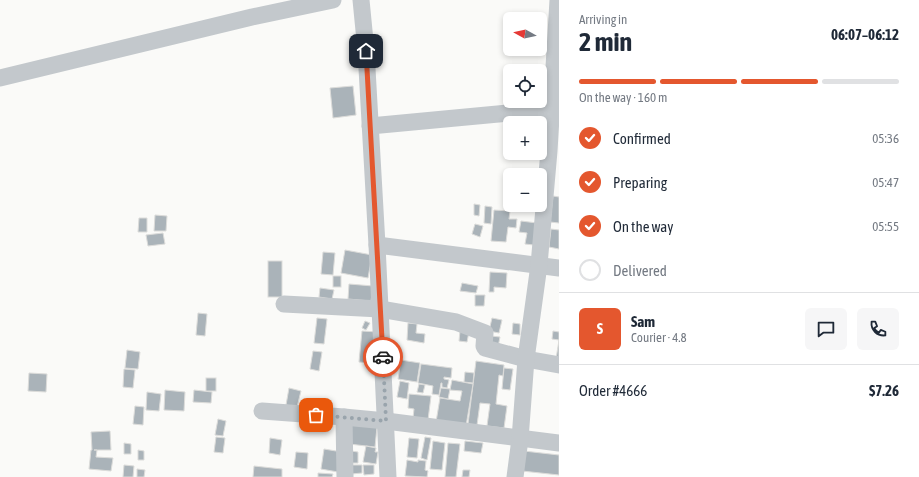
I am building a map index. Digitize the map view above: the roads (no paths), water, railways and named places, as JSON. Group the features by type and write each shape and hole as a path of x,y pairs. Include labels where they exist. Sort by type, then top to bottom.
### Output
{"street":[{"path":"0,78 252,17 333,0"},
{"path":"361,0 366,51 377,245 388,477"},
{"path":"515,477 520,439 526,360 539,265 552,109 558,0"},
{"path":"370,126 552,109"},
{"path":"377,245 559,268"},
{"path":"284,304 380,309 456,322 485,333 485,348 526,360 559,365"},
{"path":"262,411 386,421 559,443"},
{"path":"344,417 345,477"}]}
